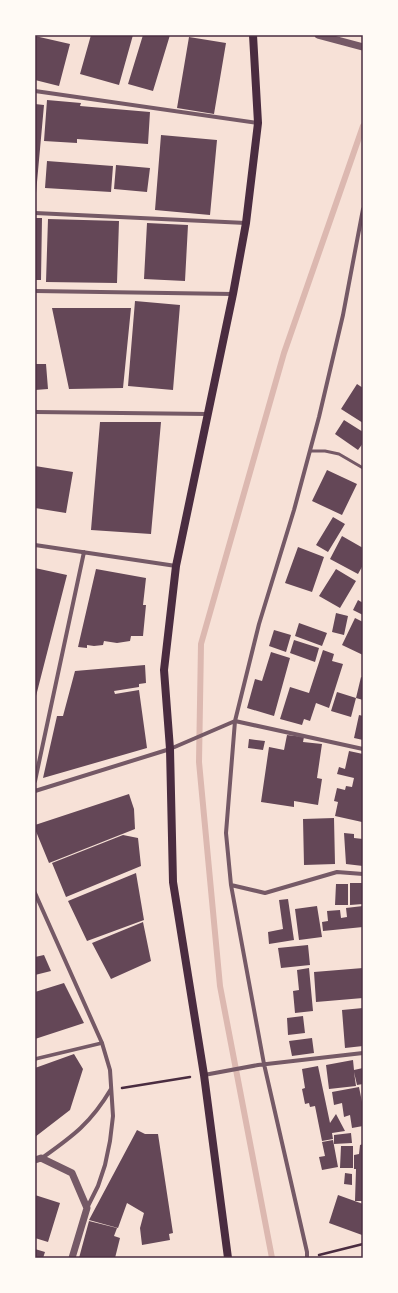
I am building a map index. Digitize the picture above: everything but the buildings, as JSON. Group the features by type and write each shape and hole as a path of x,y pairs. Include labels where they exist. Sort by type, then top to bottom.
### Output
{"main road":[{"path":"228,1258 204,1075 173,882 170,749 164,670 176,566 233,294 246,223 258,123 253,35"}],"street":[{"path":"318,35 363,47"},
{"path":"35,91 258,123"},
{"path":"307,1258 307,1252 264,1064 231,885 226,833 235,721 259,624 294,510 320,417 343,315 363,209"},
{"path":"35,214 246,223"},
{"path":"35,291 233,294"},
{"path":"35,412 208,414"},
{"path":"35,545 176,566"},
{"path":"35,781 84,552"},
{"path":"35,790 170,749 235,721 363,749"},
{"path":"231,885 265,892 337,872 363,874"},
{"path":"35,893 102,1043 110,1070 113,1116 105,1165 98,1186 88,1208 72,1258"},
{"path":"35,1059 102,1043"},
{"path":"204,1075 264,1064 363,1053"},
{"path":"38,1159 82,1128 96,1113 111,1089"},
{"path":"38,1159 72,1173 88,1208"}],"lane":[{"path":"310,451 325,451 339,454 363,468"}],"path":[{"path":"111,1089 204,1075"},
{"path":"314,1256 363,1244"}],"waterway":[{"path":"272,1258 220,986 199,762 201,644 284,353 363,126"}]}
